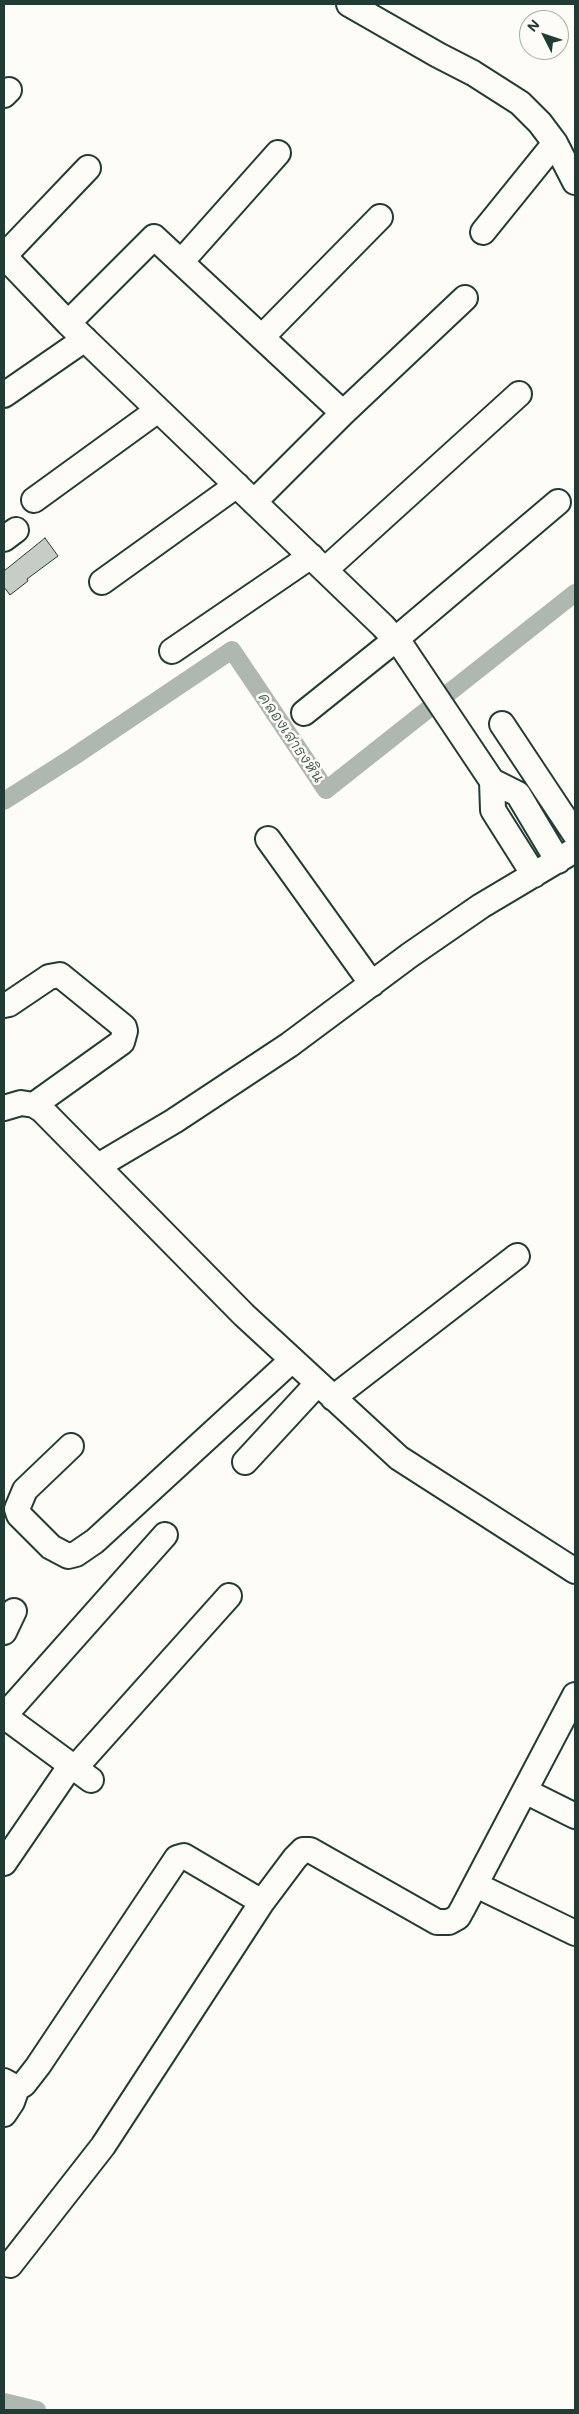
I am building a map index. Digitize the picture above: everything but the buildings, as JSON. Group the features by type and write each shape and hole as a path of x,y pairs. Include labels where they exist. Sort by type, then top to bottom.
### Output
{"street":[{"path":"349,4 473,73 520,103 540,123 555,143 575,182"},
{"path":"483,232 555,143"},
{"path":"181,262 278,153"},
{"path":"88,168 4,256 68,323 318,563 395,640 492,780 518,794 567,856 481,906 231,1084 98,1166"},
{"path":"262,337 380,216"},
{"path":"68,323 154,237 343,412"},
{"path":"254,502 343,412 465,298"},
{"path":"4,395 85,339"},
{"path":"172,651 318,563 519,394"},
{"path":"34,500 158,410"},
{"path":"102,582 237,485"},
{"path":"304,713 395,640 558,502"},
{"path":"502,724 575,834"},
{"path":"492,780 493,810 534,875"},
{"path":"268,840 372,984"},
{"path":"4,1005 9,1004 49,977 60,975 124,1027 126,1031 122,1042 34,1105"},
{"path":"4,1108 22,1103 34,1105 98,1166 230,1301 399,1458 575,1571"},
{"path":"245,1462 325,1391 517,1256"},
{"path":"71,1446 25,1490 17,1509 19,1515 51,1547 68,1556 76,1554 95,1540 292,1360"},
{"path":"79,1771 4,1716 165,1535"},
{"path":"4,1862 79,1771 229,1596"},
{"path":"4,1632 14,1611"},
{"path":"9,2259 104,2146 262,1902 303,1850 310,1850 437,1922 449,1922 458,1917 575,1695"},
{"path":"525,1791 575,1816"},
{"path":"4,2114 12,2102 11,2085 24,2084 38,2066 177,1858 184,1856 262,1902"},
{"path":"476,1885 575,1933"}],"waterway":[{"name":"คลองเสาธงหิน","path":"4,801 232,650 326,790 575,593"},
{"path":"4,2402 37,2410"}]}
